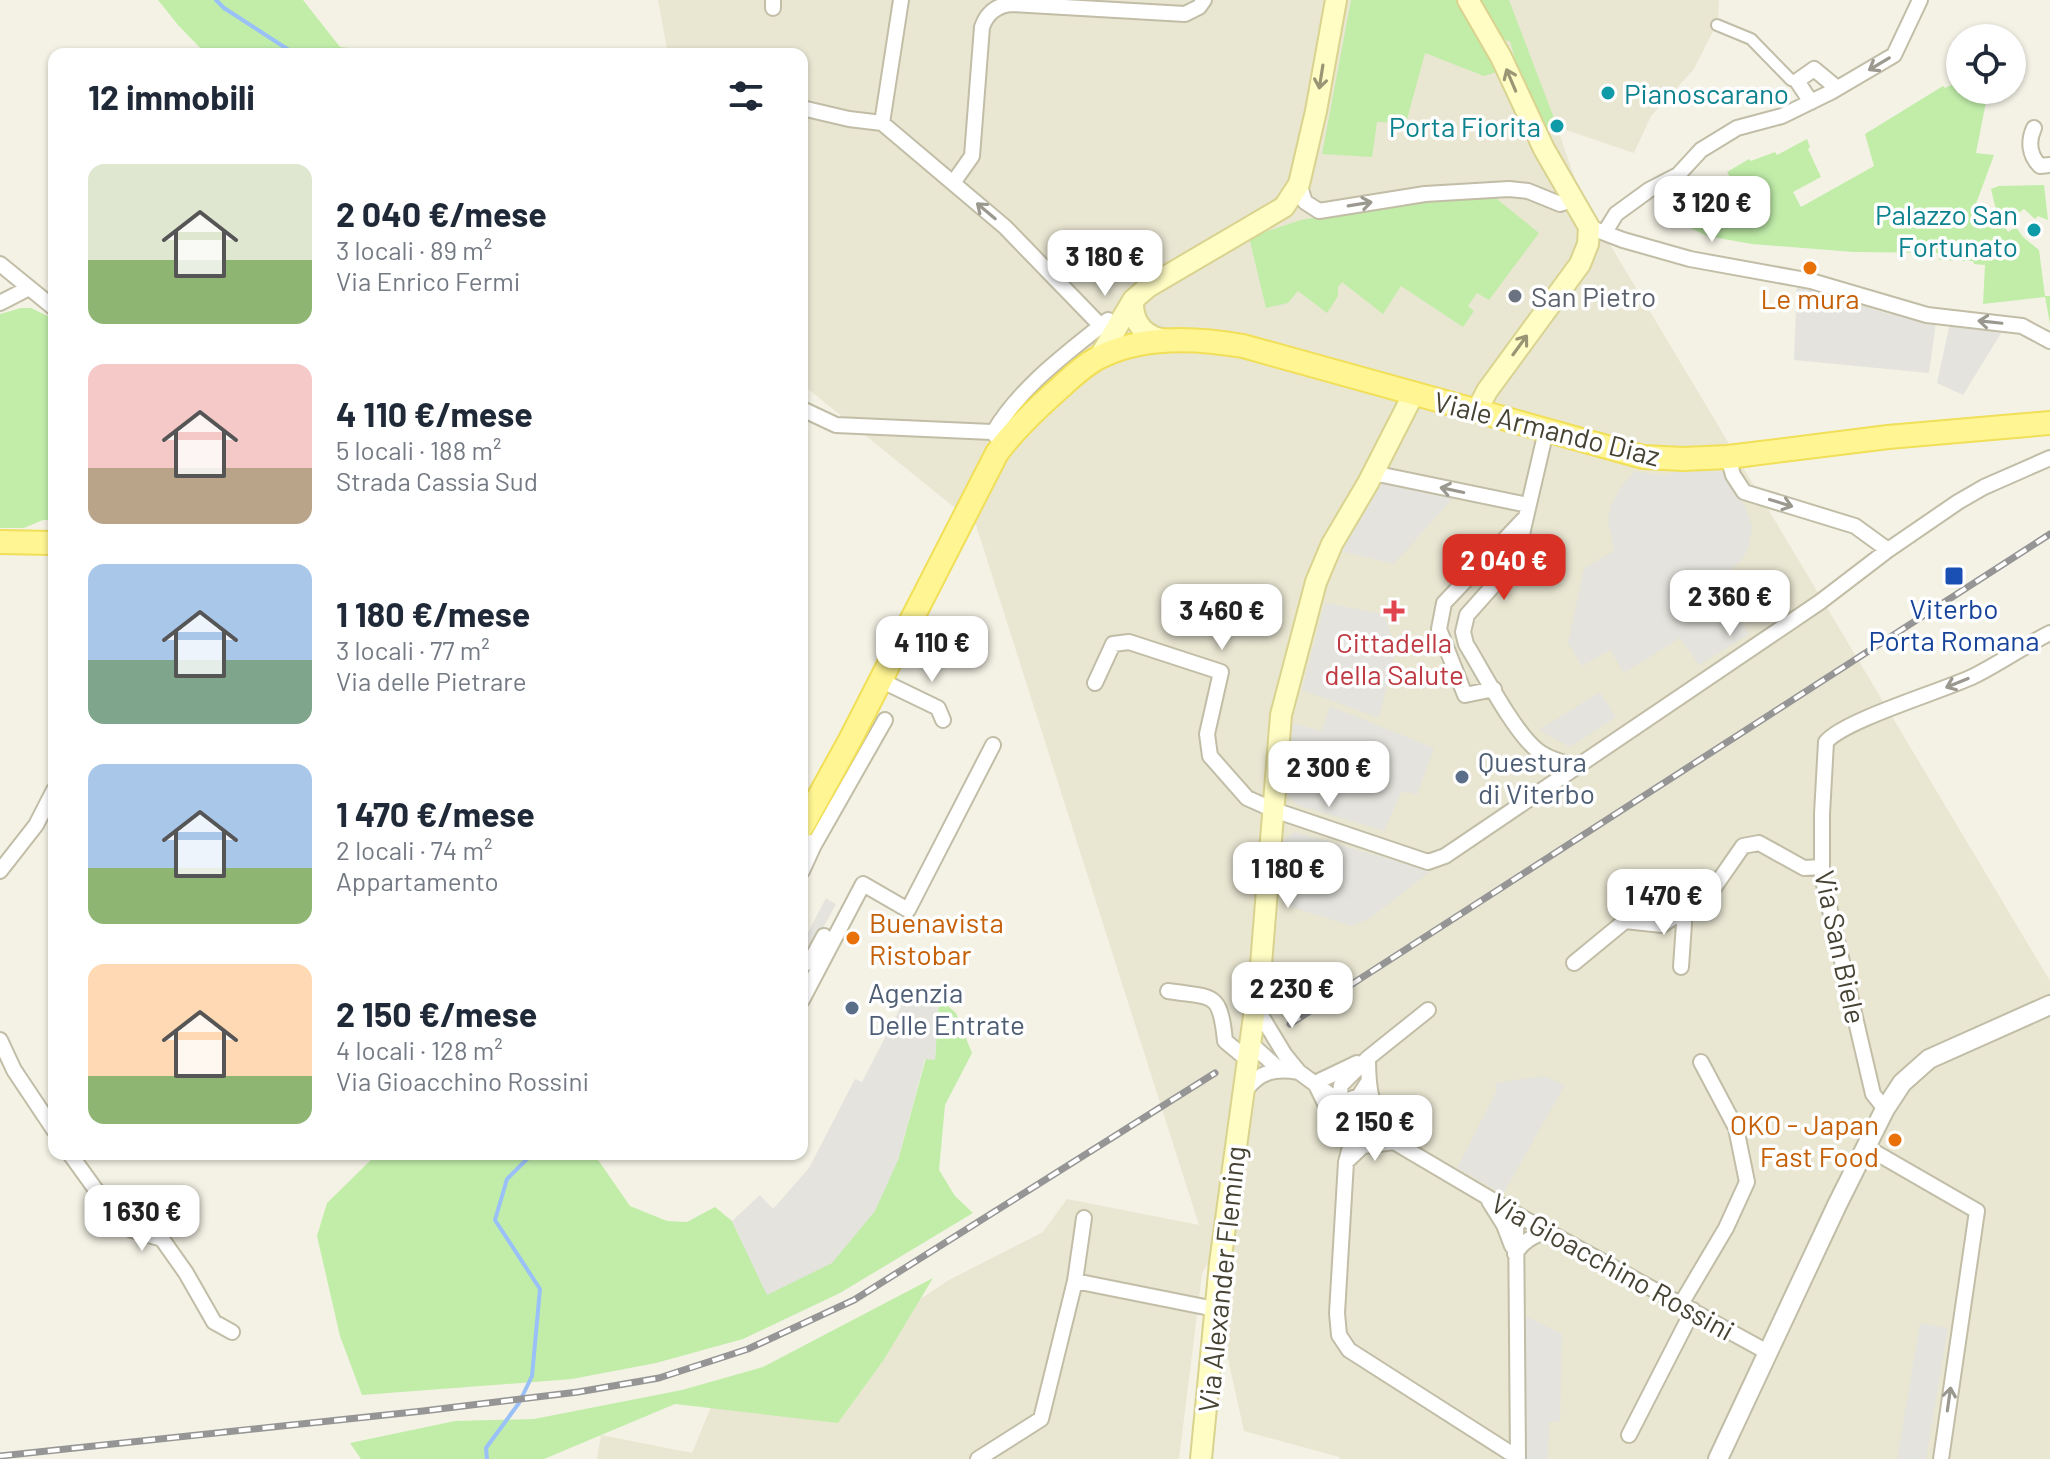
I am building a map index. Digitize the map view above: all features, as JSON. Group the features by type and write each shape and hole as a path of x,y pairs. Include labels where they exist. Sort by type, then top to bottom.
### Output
{"main road":[{"path":"808,833 999,438 1100,356 1133,300 1148,287 1284,207 1299,184 1336,0"},
{"path":"1468,0 1501,57 1544,149 1573,199 1597,229 1580,264 1523,340 1477,410"},
{"path":"1133,300 1134,317 1142,330 1154,338 1168,340"},
{"name":"Viale Armando Diaz","path":"1100,356 1136,344 1168,340 1216,341 1243,346 1643,457 1728,457 1888,437 2050,423"},
{"name":"Via Alexander Fleming","path":"1201,1459 1215,1309 1256,1007 1281,715 1316,582 1332,544 1413,395"},
{"path":"0,542 48,543"}],"street":[{"path":"882,123 901,0"},
{"path":"953,183 972,156 982,27 992,11 999,6 1012,4 1185,14 1194,11 1204,0"},
{"path":"1920,0 1894,55 1782,116 1737,128 1701,150 1678,175 1649,190 1597,229 1623,240 1690,259 1811,281 1927,315 2022,326 2050,341"},
{"path":"1717,25 1751,39 1791,80 1797,81 1814,69 1837,88"},
{"path":"1797,81 1811,102"},
{"path":"808,109 882,123 1005,227 1101,326"},
{"path":"2034,128 2029,139 2033,159 2040,166 2050,165"},
{"path":"1299,184 1305,202 1319,211 1425,194 1509,189 1528,191 1560,204 1573,199"},
{"path":"0,264 48,303"},
{"path":"0,303 29,288"},
{"path":"808,412 836,425 999,438 1026,390 1062,356 1133,300"},
{"path":"1546,431 1516,560 1467,615 1463,632 1466,644 1522,734 1535,749 1578,766"},
{"path":"1728,457 1733,475 1744,492 1855,526 1888,550"},
{"path":"1095,683 1113,644 1129,642 1221,672 1207,734 1210,756 1247,798 1428,862 1445,856 1984,487 2050,458"},
{"path":"1373,473 1527,511"},
{"path":"1494,689 1465,695 1439,629 1444,603 1527,511"},
{"name":"Via San Biele","path":"1885,1109 1873,1094 1822,876 1826,742 1832,735 1974,676 2050,633"},
{"path":"880,680 938,708 945,716"},
{"path":"808,834 885,720"},
{"path":"808,989 863,884 908,910 993,745"},
{"path":"0,871 36,825 48,802"},
{"path":"1574,963 1625,921 1662,925 1711,892 1743,846 1759,843 1804,868 1822,867"},
{"path":"808,962 841,904"},
{"path":"1681,967 1685,909"},
{"path":"1168,991 1211,998 1217,1002 1223,1016 1225,1041 1282,1062"},
{"path":"1718,1459 1866,1147 1902,1083 1929,1059 2050,1005"},
{"path":"1256,1007 1282,1062"},
{"path":"1428,1010 1368,1058 1341,1085 1354,1132 1346,1162 1337,1313 1339,1335 1349,1350 1518,1458"},
{"path":"0,1040 14,1070 48,1118"},
{"path":"1346,1162 1363,1146 1394,1142 1375,1112 1368,1082 1368,1058"},
{"path":"1346,1162 1338,1130 1315,1083 1368,1058"},
{"path":"1242,1097 1254,1079 1282,1062"},
{"name":"Via Gioacchino Rossini","path":"1282,1062 1394,1142 1486,1197 1769,1353"},
{"path":"1629,1435 1747,1182 1736,1128 1701,1062"},
{"path":"1338,1130 1346,1107 1359,1096 1368,1082"},
{"path":"1866,1147 1977,1211 1941,1459"},
{"path":"74,1160 109,1208 132,1230 162,1239 214,1322 232,1332"},
{"path":"1486,1197 1504,1225 1515,1254"},
{"path":"1516,1214 1518,1458"},
{"path":"1504,1225 1516,1214"},
{"path":"978,1459 1041,1419 1075,1281 1084,1218"},
{"path":"1515,1254 1521,1245 1547,1231"},
{"path":"1075,1281 1215,1309"}],"shaded area":[{"path":"658,0 1719,0 1718,21 1694,69 1651,116 1634,153 1557,127 1581,196 2050,981 2050,1459 1340,1459 1244,1431 1207,1264 1202,1274 1179,1459 597,1459 601,1435 692,1453 711,1407 838,1423 883,1361 919,1300 949,1280 1043,1232 1067,1199 1199,1225 976,525 808,389 808,48 667,48"},
{"path":"1797,283 1889,314 1936,322 1929,373 1794,360"},
{"path":"1950,323 2003,330 1963,395 1937,383"},
{"path":"1718,465 1746,508 1752,527 1749,546 1742,560 1716,583 1749,634 1699,665 1680,638 1624,673 1610,650 1582,666 1568,643 1584,568 1614,551 1608,522 1611,505 1621,487 1635,471 1664,476 1681,469"},
{"path":"1382,482 1453,498 1394,564 1341,551"},
{"path":"1325,603 1384,614 1396,650 1379,718 1302,690"},
{"path":"1600,692 1616,717 1570,747 1539,730"},
{"path":"1330,706 1434,748 1417,795 1402,791 1384,831 1297,805 1283,791 1291,723 1322,731"},
{"path":"1295,832 1431,871 1369,919 1352,926 1285,905 1284,840"},
{"path":"826,898 836,904 813,947 808,944 808,932"},
{"path":"924,994 939,998 935,1060 925,1059 898,1160 875,1211 832,1263 767,1295 732,1221 760,1195 773,1209 809,1168 855,1079 862,1082 906,997"},
{"path":"1544,1076 1565,1085 1503,1194 1457,1168 1497,1090 1495,1083"},
{"path":"1524,1315 1562,1334 1560,1422 1549,1422 1548,1459 1524,1459"},
{"path":"1920,1323 1948,1328 1926,1459 1897,1459"}],"green space":[{"path":"158,0 303,0 340,47 350,48 200,48"},
{"path":"1351,0 1460,0 1500,71 1484,76 1425,53 1406,123 1377,122 1372,157 1322,154"},
{"path":"1480,0 1509,0 1557,126 1546,129 1520,78 1510,41 1501,40"},
{"path":"1943,86 1946,104 1986,104 1976,153 1994,155 1970,220 1993,220 1992,211 1996,210 1991,189 2044,185 2048,220 2038,216 2035,219 2024,209 2003,224 2008,232 2016,227 2039,250 2045,296 2050,296 2050,324 2045,297 1983,304 1985,265 1974,264 1973,261 1939,260 1941,253 1854,252 1752,244 1707,236 1686,226 1685,208 1694,204 1700,217 1725,206 1719,191 1732,181 1727,172 1749,159 1751,161 1775,152 1777,155 1807,139 1808,149 1821,177 1793,192 1801,207 1874,166 1865,134"},
{"path":"1492,195 1539,233 1489,300 1477,293 1468,306 1474,311 1463,327 1401,286 1383,314 1342,282 1338,287 1338,296 1327,313 1298,291 1288,303 1266,308 1249,237 1301,220 1425,199"},
{"path":"31,308 48,316 48,520 24,528 0,528 0,314"},
{"path":"939,998 956,1013 972,1053 945,1105 939,1170 955,1196 973,1213 840,1293 743,1339 656,1363 572,1379 362,1395 340,1336 317,1236 327,1203 371,1160 598,1160 630,1206 667,1221 687,1222 715,1207 732,1221 767,1294 898,1160 926,1058 935,1059"},
{"path":"933,1278 883,1361 838,1423 675,1404 544,1459 361,1459 350,1443 455,1421 534,1419 682,1390 763,1367"}],"waterway":[{"path":"216,0 286,48"},
{"path":"487,1459 486,1448 519,1403 532,1376 540,1289 495,1220 507,1179 526,1160"}],"railway":[{"path":"1290,1024 2050,534"},
{"path":"0,1456 423,1411 578,1392 659,1378 748,1349 854,1300 1215,1073"}],"place":[{"name":"Pianoscarano","path":"1608,93"},
{"name":"Porta Fiorita","path":"1557,126"},
{"name":"Palazzo San Fortunato","path":"2034,230"},
{"name":"Le mura","path":"1810,268"},
{"name":"San Pietro","path":"1515,296"},
{"name":"Viterbo Porta Romana","path":"1954,576"},
{"name":"Cittadella della Salute","path":"1394,611"},
{"name":"Questura di Viterbo","path":"1462,777"},
{"name":"Buenavista Ristobar","path":"853,938"},
{"name":"Agenzia Delle Entrate","path":"852,1008"},
{"name":"OKO - Japan Fast Food","path":"1895,1140"}]}
